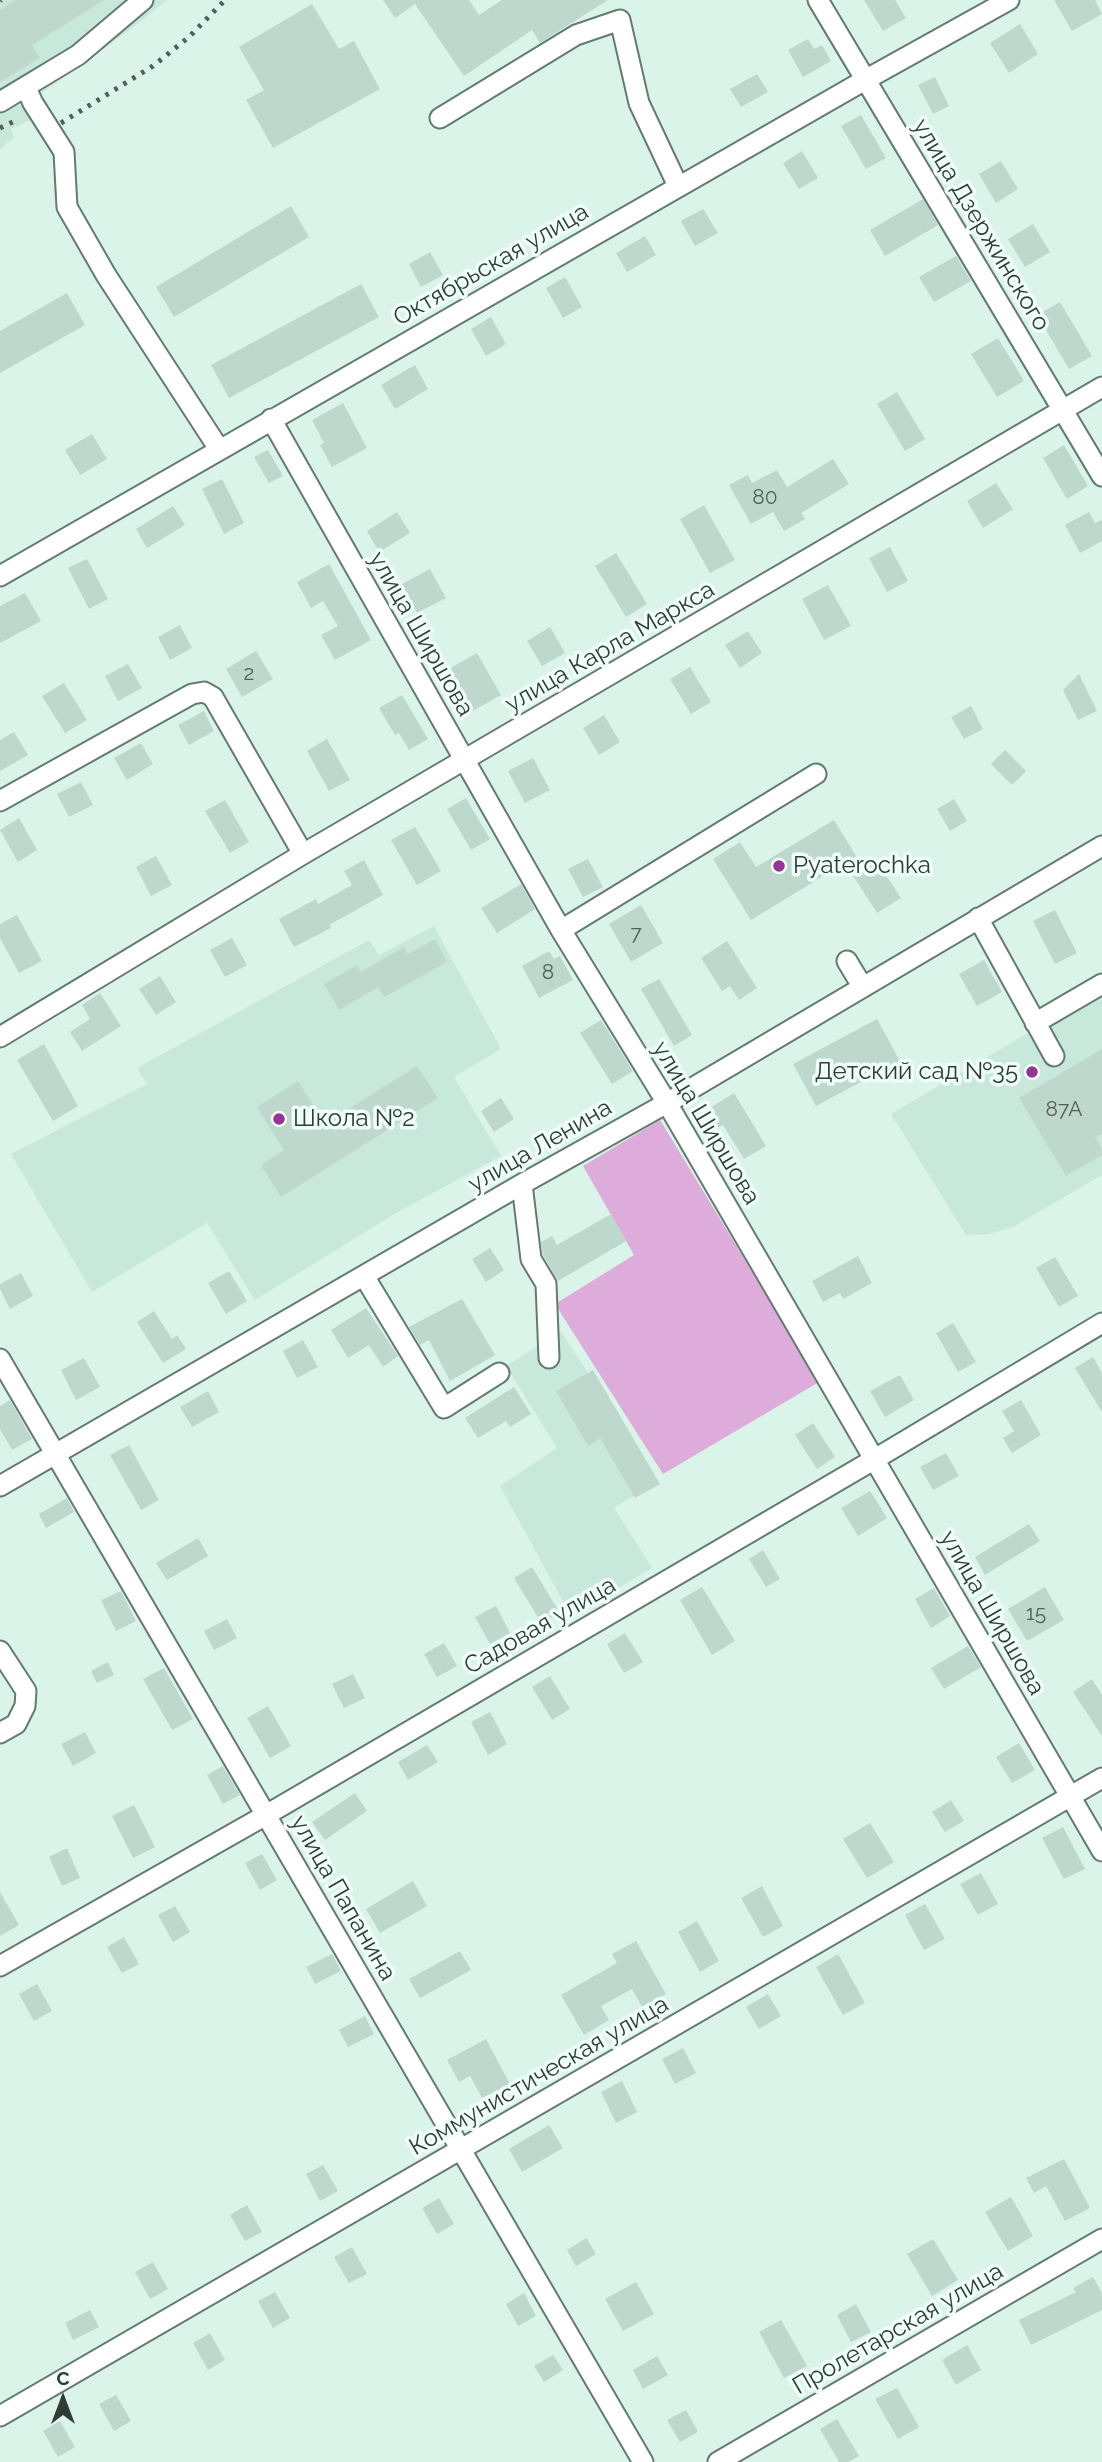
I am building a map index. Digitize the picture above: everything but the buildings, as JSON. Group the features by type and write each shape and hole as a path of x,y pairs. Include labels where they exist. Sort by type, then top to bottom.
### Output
{"street":[{"path":"0,102 78,55 143,0"},
{"name":"улица Дзержинского","path":"817,0 1102,476"},
{"name":"Октябрьская улица","path":"0,576 678,186 1009,0"},
{"path":"440,118 576,36 620,20 639,103 678,186"},
{"path":"26,88 64,152 68,207 106,275 219,449"},
{"name":"улица Карла Маркса","path":"0,1037 303,854 1102,387"},
{"name":"улица Ширшова","path":"271,419 561,930 667,1103 1102,1851"},
{"path":"0,801 192,694 204,692 213,697 303,854"},
{"path":"561,930 816,774"},
{"name":"улица Ленина","path":"0,1486 667,1103 1102,846"},
{"path":"978,918 1054,1056"},
{"path":"847,961 862,986"},
{"path":"1035,1023 1102,984"},
{"path":"522,1184 531,1259 546,1284 549,1358"},
{"path":"364,1276 443,1408 499,1373"},
{"name":"Садовая улица","path":"0,1966 266,1815 875,1459 1102,1322"},
{"name":"улица Папанина","path":"0,1359 643,2462"},
{"path":"0,1651 26,1691 25,1706 16,1724 0,1733"},
{"name":"Коммунистическая улица","path":"0,2416 1102,1778"},
{"name":"Пролетарская улица","path":"718,2462 1102,2239"}],"shaded area":[{"path":"0,0 167,0 42,93 36,118 11,129 14,138 0,149"},
{"name":"Школа №2","path":"434,926 501,1049 454,1077 501,1156 396,1213 255,1300 207,1223 92,1292 11,1154 147,1084 137,1068 369,940 379,955"},
{"name":"Детский сад №35","path":"1102,989 1102,1175 1013,1227 989,1234 966,1235 891,1114"},
{"path":"660,1120 819,1382 663,1474 555,1304 634,1255 583,1166"},
{"path":"561,1331 657,1481 614,1508 652,1568 571,1616 500,1486 557,1448 506,1366"}],"railway":[{"path":"61,123 153,66 189,37 225,0"},
{"path":"0,128 15,121"}],"place":[{"name":"Pyaterochka","path":"779,866"},
{"name":"Детский сад №35","path":"1032,1072"},
{"name":"Школа №2","path":"279,1119"}]}
